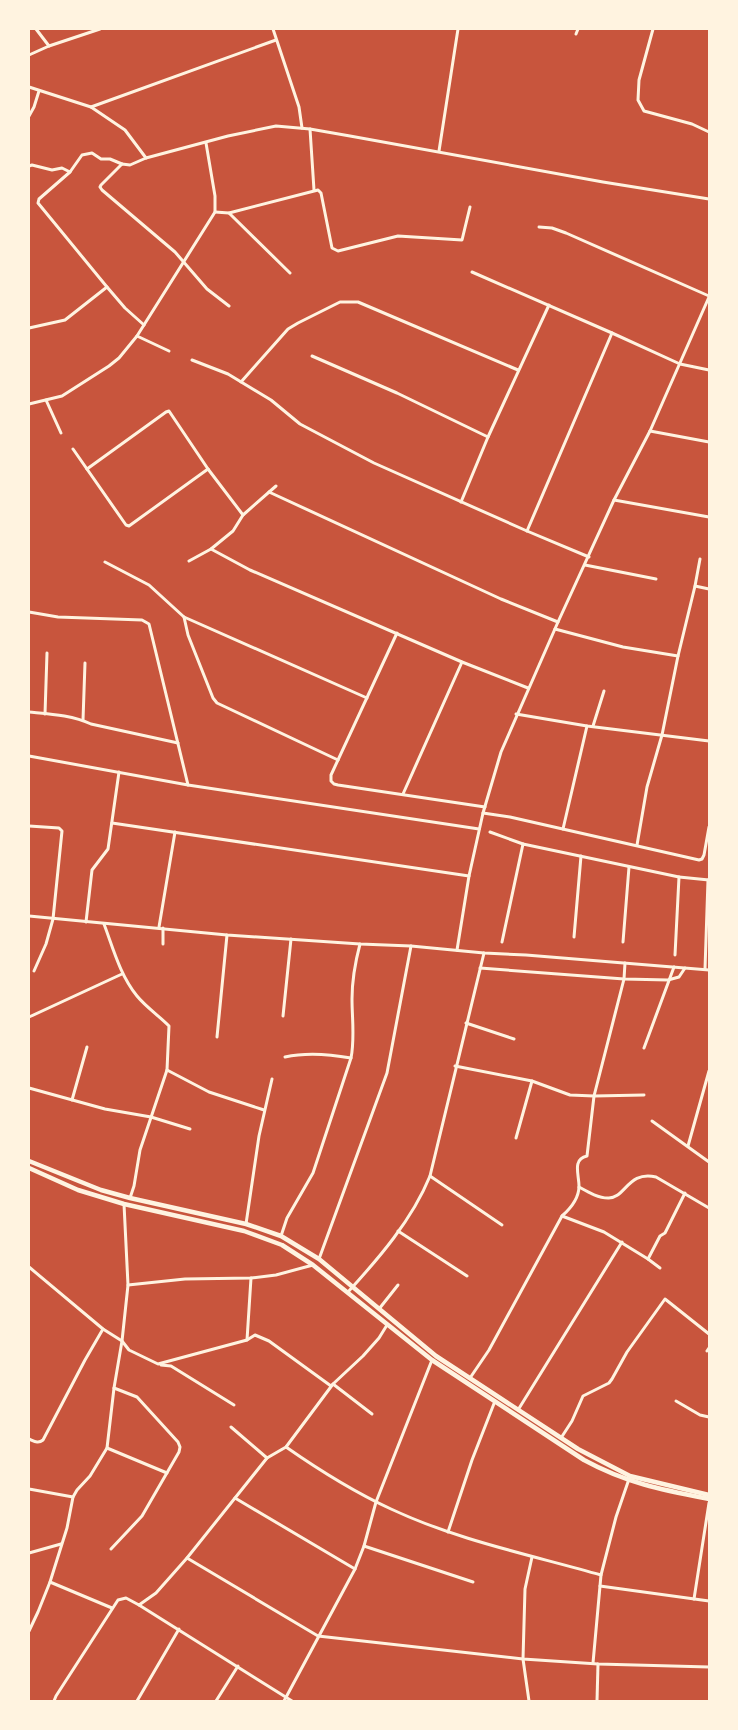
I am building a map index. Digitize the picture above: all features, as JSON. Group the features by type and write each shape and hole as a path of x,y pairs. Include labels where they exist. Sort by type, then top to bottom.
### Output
{"main road":[{"path":"29,1161 93,1187 130,1198 246,1224 281,1236 319,1259 436,1356 561,1438 630,1478 652,1488 709,1501"},
{"path":"29,1168 78,1190 124,1204 244,1231 282,1245 313,1265 432,1360 603,1470 630,1478 709,1495"},
{"path":"603,1470 606,1464"}],"street":[{"path":"36,29 49,46"},
{"path":"29,55 49,46 100,29"},
{"path":"273,29 299,106 302,128"},
{"path":"439,151 458,29"},
{"path":"576,34 578,29"},
{"path":"653,29 639,80 638,100 644,111 692,124 709,132"},
{"path":"91,107 276,40"},
{"path":"29,87 91,107 126,130 146,158"},
{"path":"29,116 39,90"},
{"path":"144,325 125,308 38,203 39,199 70,172 85,153 92,153 101,159 110,159 130,165 146,158 228,136 276,126 310,129 603,182 709,199"},
{"path":"310,129 314,190"},
{"path":"29,404 62,396 119,358 137,336 215,212 215,196 206,143"},
{"path":"122,164 100,188 175,252 207,289 229,306"},
{"path":"29,166 52,170 62,168 70,172"},
{"path":"215,212 229,212 314,190 320,191 332,248 338,251 398,236 462,240 470,207"},
{"path":"229,212 290,273"},
{"path":"457,950 469,876 485,806 501,752 516,714 614,500 650,431 709,296 566,233 552,228 539,227"},
{"path":"472,272 680,364 709,370"},
{"path":"29,328 65,320 107,287"},
{"path":"241,382 288,329 320,310 340,302 358,302 518,370"},
{"path":"462,502 488,437 548,305"},
{"path":"527,532 612,333"},
{"path":"137,336 169,351"},
{"path":"312,356 398,393 488,437"},
{"path":"192,360 228,374 270,400 300,424 374,463 527,532 589,557"},
{"path":"46,400 60,433"},
{"path":"87,469 169,411 208,469 243,515"},
{"path":"650,431 709,442"},
{"path":"72,449 126,525 129,526 208,469"},
{"path":"189,561 211,549 232,531 243,515 276,486"},
{"path":"269,492 501,599 558,622"},
{"path":"614,500 709,517"},
{"path":"211,549 250,570 462,662 528,688"},
{"path":"638,845 647,787 662,735 700,559"},
{"path":"105,562 149,585 184,617 367,698"},
{"path":"585,566 656,579"},
{"path":"695,586 709,589"},
{"path":"29,612 58,617 142,620 149,624 188,785"},
{"path":"184,617 188,635 212,698 217,703 338,760"},
{"path":"555,628 623,647 678,656"},
{"path":"397,633 331,775 331,781 334,784 485,806"},
{"path":"45,714 48,654"},
{"path":"402,794 462,662"},
{"path":"83,720 85,663"},
{"path":"593,726 604,691"},
{"path":"29,712 83,720 91,724 178,743"},
{"path":"516,714 587,726 709,741"},
{"path":"563,829 587,726"},
{"path":"29,756 188,785 480,829"},
{"path":"86,922 92,870 108,849 119,772"},
{"path":"483,814 510,817 638,845 658,852 702,859 709,828"},
{"path":"112,823 469,876"},
{"path":"29,826 59,828 62,831 53,919 46,944 34,971"},
{"path":"162,944 161,928 175,832"},
{"path":"29,916 227,935 411,946 707,970 709,880 678,877 523,844 490,832"},
{"path":"502,942 523,844"},
{"path":"574,937 581,856"},
{"path":"622,942 629,867"},
{"path":"675,955 678,877"},
{"path":"104,924 122,974 130,987 144,1004 162,1018 168,1026 167,1070 140,1150 130,1198"},
{"path":"217,1037 227,935"},
{"path":"283,1016 291,939"},
{"path":"281,1236 287,1218 313,1173 352,1058 354,1045 353,973 360,944"},
{"path":"319,1259 388,1073 411,946"},
{"path":"347,1293 380,1256 398,1231 420,1198 430,1176 455,1066 484,953"},
{"path":"470,1378 489,1350 562,1216 572,1208 579,1187 577,1176 578,1163 587,1156 594,1096 624,979 625,963"},
{"path":"644,1048 674,967"},
{"path":"480,968 624,979 668,980 679,977 685,968"},
{"path":"29,1017 122,974"},
{"path":"466,1023 514,1039"},
{"path":"72,1100 87,1047"},
{"path":"285,1057 301,1054 352,1058"},
{"path":"455,1066 532,1082 570,1095 644,1095"},
{"path":"167,1070 209,1092 264,1110"},
{"path":"688,1146 709,1071"},
{"path":"246,1224 264,1110 272,1079"},
{"path":"516,1138 532,1082"},
{"path":"29,1088 105,1108 151,1117 190,1129"},
{"path":"652,1121 709,1162"},
{"path":"430,1176 502,1225"},
{"path":"579,1187 594,1195 609,1198 615,1197 635,1179 650,1176 656,1177 709,1208"},
{"path":"648,1259 660,1236 665,1233 685,1193"},
{"path":"29,1631 50,1582 67,1528 73,1497 90,1476 107,1448 128,1285 124,1204"},
{"path":"562,1216 601,1230 660,1268"},
{"path":"398,1231 467,1276"},
{"path":"518,1410 622,1242"},
{"path":"128,1285 186,1280 251,1278 276,1275 313,1265"},
{"path":"29,1267 103,1329 122,1341 129,1350 158,1364 171,1366 234,1405"},
{"path":"247,1340 251,1278"},
{"path":"379,1310 398,1285"},
{"path":"561,1438 572,1421 583,1396 609,1383 627,1352 665,1299 709,1334"},
{"path":"139,1605 156,1593 188,1558 267,1458 286,1447 332,1385 363,1356 379,1338 387,1325"},
{"path":"29,1439 36,1442 44,1440 84,1360 103,1329"},
{"path":"158,1364 247,1340 255,1335 260,1336 372,1414"},
{"path":"285,1700 355,1569 364,1546 376,1502 432,1360"},
{"path":"111,1549 142,1516 179,1452 180,1447 178,1442 137,1397 114,1388"},
{"path":"448,1532 472,1460 495,1401"},
{"path":"676,1401 700,1415 709,1417"},
{"path":"231,1427 267,1458"},
{"path":"286,1447 376,1502 448,1532 601,1575"},
{"path":"107,1448 167,1472"},
{"path":"593,1663 601,1575 616,1517 630,1478"},
{"path":"29,1489 73,1497"},
{"path":"235,1498 355,1569"},
{"path":"694,1599 709,1501"},
{"path":"29,1553 61,1544"},
{"path":"364,1546 472,1582"},
{"path":"529,1701 523,1659 526,1589 532,1557"},
{"path":"188,1558 318,1636 523,1659 598,1664 709,1667"},
{"path":"50,1582 112,1608"},
{"path":"600,1586 709,1601"},
{"path":"54,1701 112,1608 121,1598 126,1598 179,1629 238,1666 285,1700 292,1701"},
{"path":"137,1701 179,1629"},
{"path":"597,1701 598,1664"},
{"path":"216,1701 238,1666"}]}
